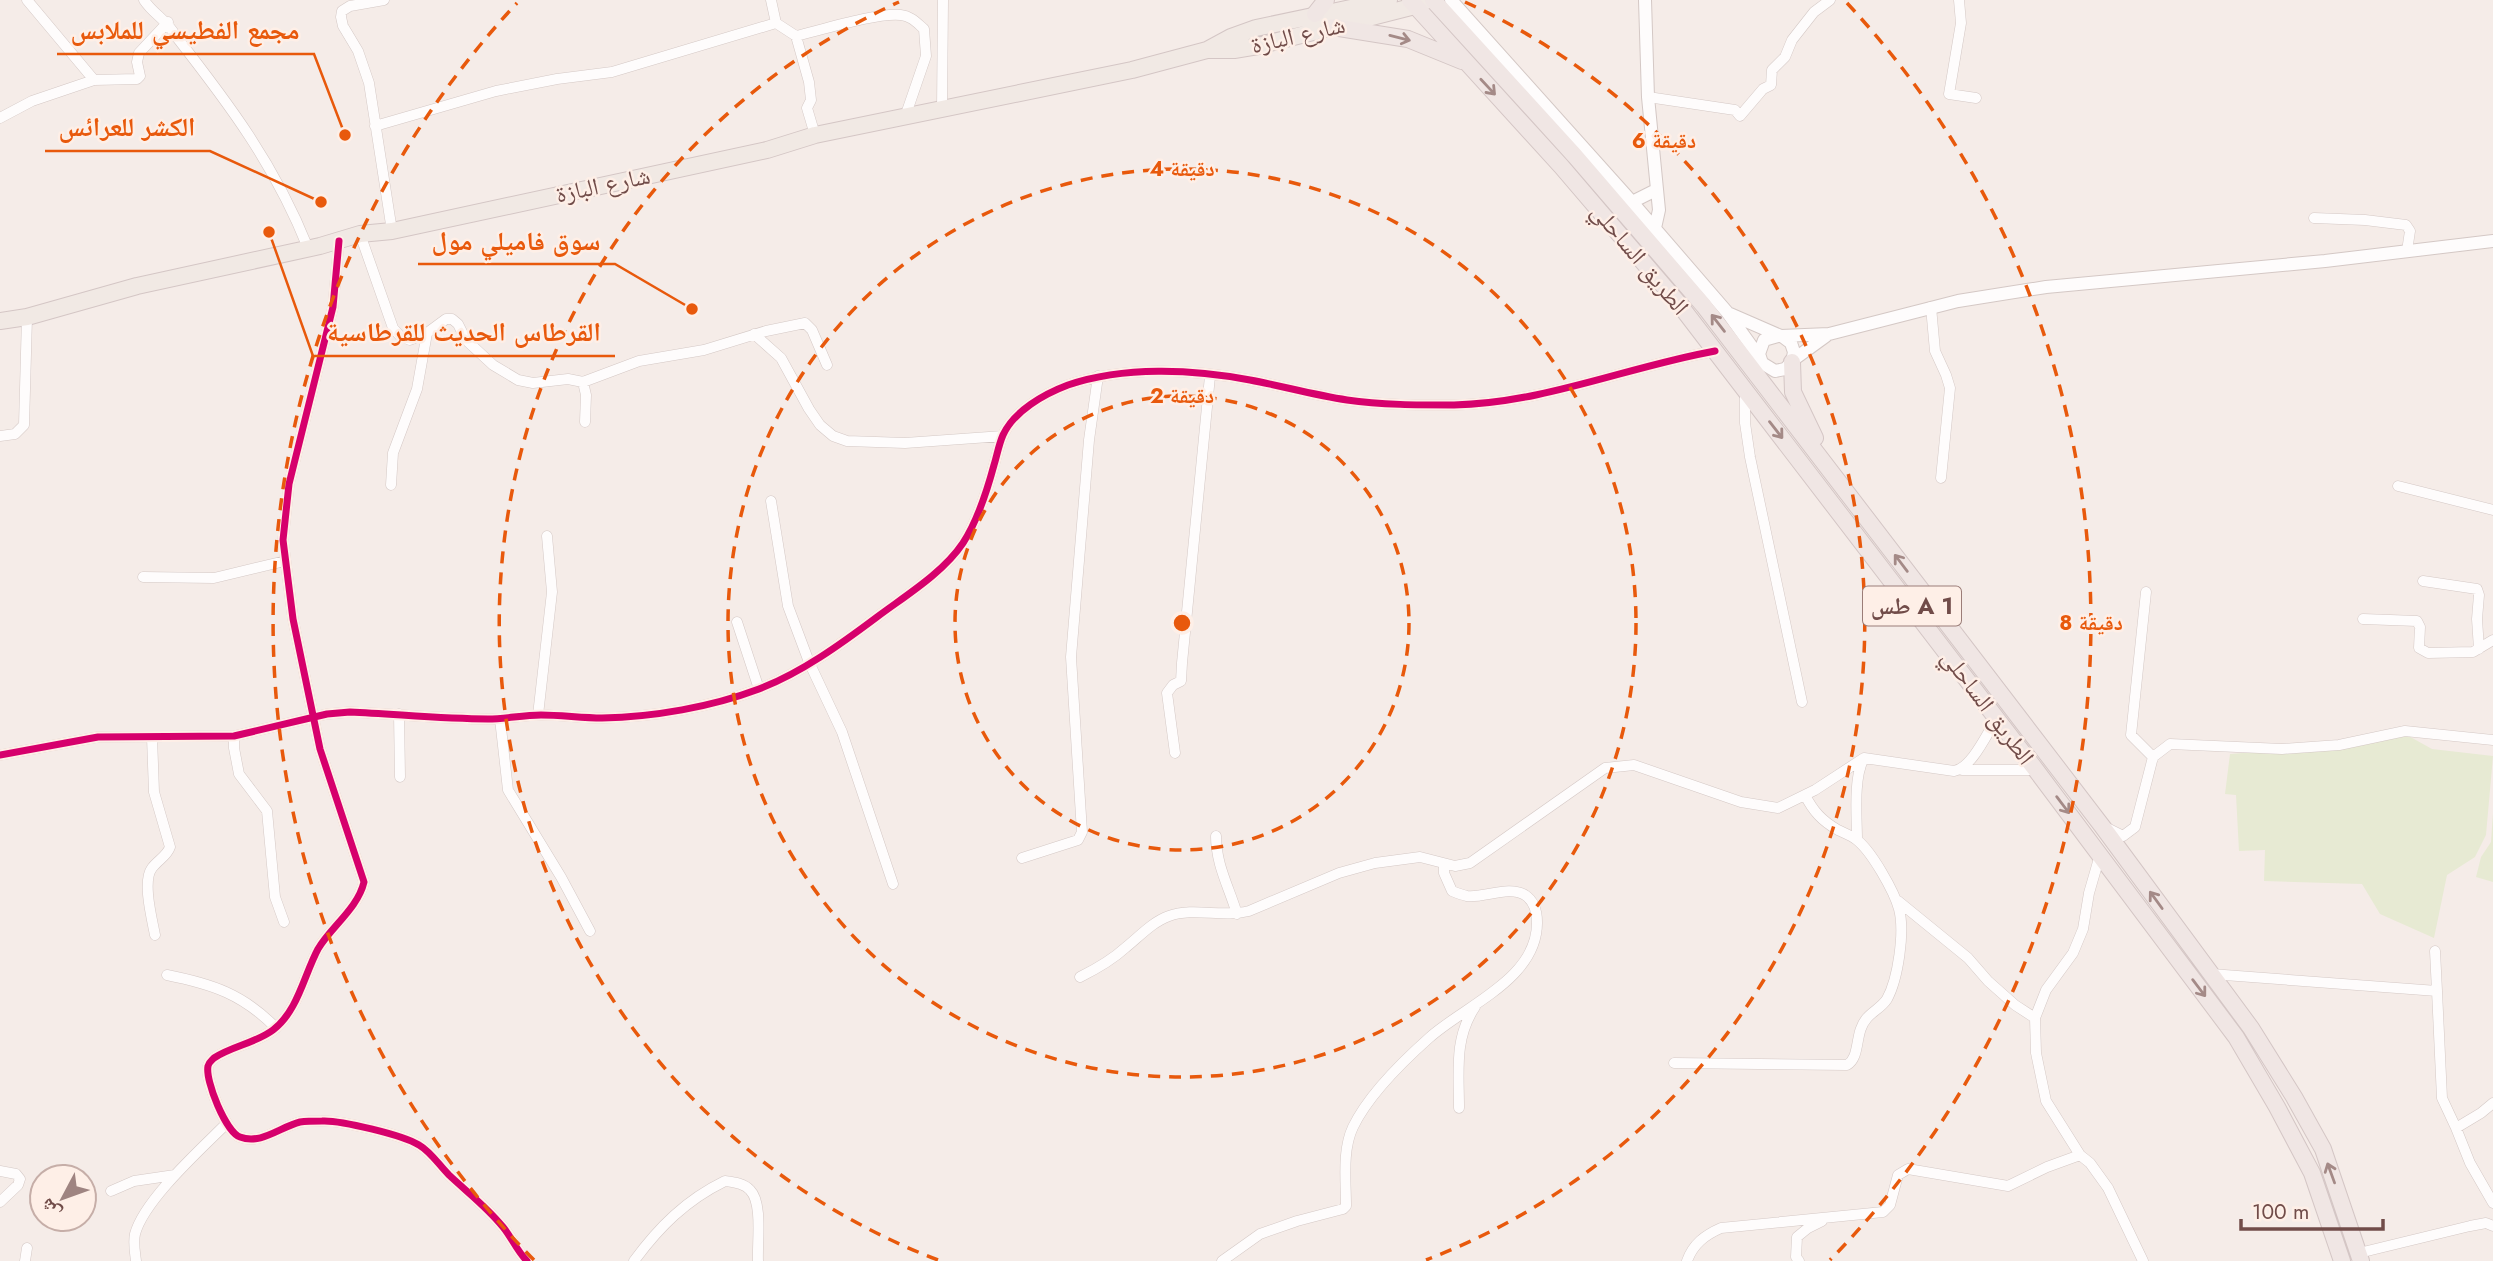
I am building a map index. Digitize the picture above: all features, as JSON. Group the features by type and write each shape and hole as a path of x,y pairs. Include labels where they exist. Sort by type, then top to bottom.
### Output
{"highway":[{"path":"1315,15 1326,0"},
{"name":"الطريق الساحلي","path":"1421,1 1466,63 1561,166 1679,304 1997,718 2236,1037 2312,1173 2342,1261"},
{"name":"الطريق الساحلي","path":"1421,1 1575,156 1704,306 2102,826 2251,1028 2294,1097 2323,1149 2360,1257"},
{"path":"1333,27 1408,39 1466,63"},
{"path":"1792,361 1791,384 1795,398 1833,474"}],"main road":[{"name":"شارع البازة","path":"0,321 27,317 137,286 360,234 392,231 767,150 816,135 1132,70 1207,50 1231,37 1256,29 1389,0"},
{"name":"شارع البازة","path":"1207,50 1234,50 1258,46 1421,1"}],"street":[{"path":"27,0 93,80"},
{"path":"144,0 150,9 169,22 175,35 258,147 307,248"},
{"path":"384,0 349,6 342,11 341,17 343,26 358,51 369,83 392,231"},
{"path":"771,0 776,23 796,36 809,82 811,100 807,108 816,135"},
{"path":"942,110 943,0"},
{"path":"1451,0 1655,228 1727,312 1766,367 1775,371 1785,369 1829,334"},
{"path":"1645,0 1648,97 1659,209 1655,228"},
{"path":"1648,97 1735,110 1740,116 1763,89 1771,85 1772,70 1785,57 1792,40 1814,12 1830,0"},
{"path":"1959,0 1961,23 1949,94 1976,98"},
{"path":"796,36 883,16 899,14 911,17 924,29 926,56 905,118"},
{"path":"0,118 32,101 93,80 137,79 140,76 137,62 139,53 169,22"},
{"path":"375,126 496,91 612,72 776,23"},
{"path":"1632,202 1656,190"},
{"path":"2314,218 2406,225 2410,231 2407,251"},
{"path":"360,234 393,328 400,336 410,340 427,333 446,319 452,319 458,324 466,340 493,365 518,380 533,383 568,379 583,382 639,361 704,350 754,334 805,323 812,330 827,365"},
{"path":"339,241 332,307 289,484 283,540 299,649 320,750 364,881 350,908 320,947 307,979 276,1028 223,1052 210,1061 208,1074 226,1124 235,1134 247,1139 265,1137 300,1122 326,1121 350,1124 410,1140 422,1147 491,1213 527,1261"},
{"path":"1760,358 1764,340 1780,336 1829,334 1931,307 2046,286 2325,261 2493,241"},
{"path":"1931,307 1935,351 1947,374 1950,388 1941,478"},
{"path":"1727,312 1787,339 1793,347 1792,361"},
{"path":"0,436 15,434 24,425 27,317"},
{"path":"391,485 393,453 417,389 427,333"},
{"path":"754,334 781,358 809,409 820,425 833,436 847,441 905,443 1003,436"},
{"path":"0,755 98,737 234,736 314,717 350,712 500,719 538,715 605,718 695,707 759,689 834,648 925,581 961,546 971,529 1003,436 1018,416 1030,405 1051,393 1098,376 1153,371 1244,379 1350,400 1455,405 1511,400 1558,391 1715,351"},
{"path":"1022,858 1077,840 1083,832 1071,657 1089,440 1098,376"},
{"path":"1175,753 1167,693 1173,685 1181,681 1182,676 1210,376"},
{"path":"583,382 586,395 585,422"},
{"path":"1745,389 1745,423 1750,457 1802,702"},
{"path":"2398,486 2493,510"},
{"path":"771,500 788,606 809,662 842,732 893,884"},
{"path":"538,715 552,592 547,536"},
{"path":"143,578 214,578 285,561"},
{"path":"2423,581 2477,589 2479,649"},
{"path":"2146,592 2130,735 2153,757"},
{"path":"2363,619 2417,621 2420,627 2419,648 2428,653 2473,652 2493,640"},
{"path":"737,622 759,689"},
{"path":"399,714 400,777"},
{"path":"1962,770 1997,718"},
{"path":"500,719 508,790 590,931"},
{"path":"2102,826 2123,835 2135,827 2153,757 2170,744 2292,749 2339,745 2405,731 2493,740"},
{"path":"234,736 239,774 267,811 275,897 284,922"},
{"path":"152,737 154,792 170,847 149,874 149,901 155,935"},
{"path":"1857,840 1857,799 1860,766 1864,758"},
{"path":"1080,977 1113,957 1154,924 1170,915 1237,914 1279,900 1339,873 1365,866 1420,857 1455,866 1469,863 1595,774 1614,766 1633,765 1741,803 1768,808 1778,808 1805,795 1864,758 1954,771 2036,770"},
{"path":"1674,1063 1847,1065 1854,1059 1858,1031 1870,1014 1886,1001 1895,975 1901,921 1896,900 1879,869 1857,840 1822,819 1812,809 1805,795"},
{"path":"1216,836 1220,869 1237,914"},
{"path":"2100,855 2089,892 2083,929 2073,953 2046,990 2035,1018 2036,1053 2046,1101 2080,1155 2090,1163 2108,1188 2143,1261"},
{"path":"1222,1261 1260,1234 1343,1209 1346,1206 1347,1150 1353,1128 1376,1093 1429,1038 1513,976 1526,959 1537,928 1537,914 1532,901 1522,893 1508,891 1485,896 1465,896 1452,891 1444,873 1444,864"},
{"path":"1896,900 1968,958 1988,981 2015,1005 2035,1018"},
{"path":"2435,951 2442,1098 2470,1163 2493,1203"},
{"path":"2211,974 2437,991"},
{"path":"167,975 220,988 260,1012 276,1028"},
{"path":"1459,1108 1460,1035 1465,1021 1477,1004"},
{"path":"2456,1128 2486,1116 2493,1103"},
{"path":"136,1261 134,1241 141,1220 175,1175 226,1124"},
{"path":"1687,1261 1692,1247 1708,1234 1721,1228 1888,1210 1898,1175 1908,1169 2008,1186 2080,1155"},
{"path":"0,1171 16,1174 20,1179 18,1185 0,1202"},
{"path":"111,1191 134,1181 175,1175"},
{"path":"634,1261 651,1236 672,1214 724,1181 738,1183 751,1190 756,1202 758,1261"},
{"path":"1798,1261 1797,1237 1828,1218"},
{"path":"2360,1257 2470,1226 2486,1223 2493,1226"},
{"path":"25,1261 27,1248"}],"green space":[{"path":"2405,734 2432,749 2493,756 2486,835 2475,857 2447,875 2434,938 2380,914 2362,884 2264,881 2265,850 2239,851 2236,795 2225,794 2230,754 2333,746"},
{"path":"2493,813 2493,882 2476,877 2481,857 2491,842"}],"cycle path":[{"path":"339,241 333,307 289,484 283,540 293,619 320,749 364,882 350,909 318,949 295,1003 282,1022 266,1034 214,1058 208,1065 208,1073 213,1094 223,1116 234,1133 240,1137 255,1139 300,1122 331,1121 386,1133 419,1145 484,1206 527,1261"},
{"path":"0,755 98,737 234,736 327,714 350,712 471,719 541,715 622,717 682,710 759,689 820,657 911,592 945,564 963,543 973,525 1002,438 1014,418 1049,393 1090,379 1135,372 1205,373 1360,402 1454,405 1520,398 1715,351"}],"place":[{"name":"مجمع الفطيسي للملابس","path":"345,135"},
{"name":"الكشر للعرائس","path":"321,202"},
{"name":"القرطاس الحديث للقرطاسية","path":"269,232"},
{"name":"سوق فاميلي مول","path":"692,309"}]}
